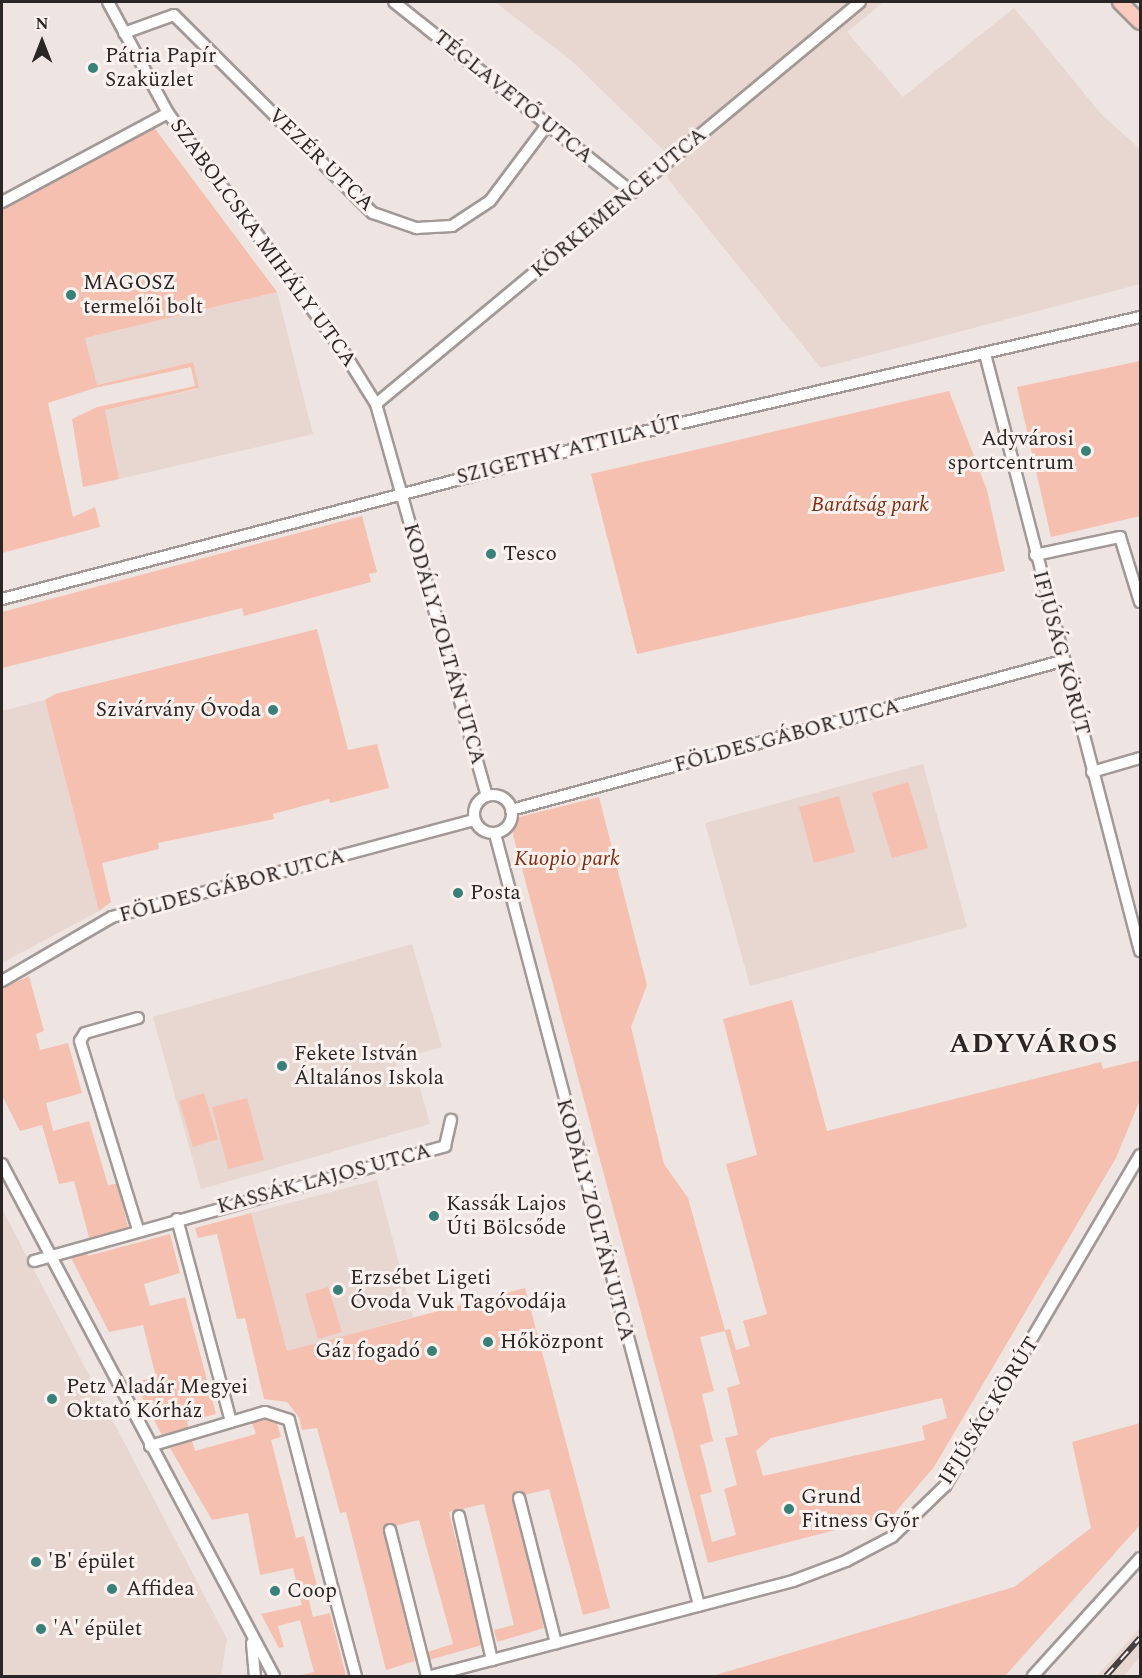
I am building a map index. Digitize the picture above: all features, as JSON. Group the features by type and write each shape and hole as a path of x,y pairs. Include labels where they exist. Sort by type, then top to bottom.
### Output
{"main road":[{"path":"1120,2 1140,22"}],"street":[{"name":"SZABOLCSKA MIHÁLY UTCA","path":"108,2 168,112 343,351 376,404 402,492"},
{"name":"TÉGLAVETŐ UTCA","path":"394,2 632,192"},
{"name":"KÖRKEMENCE UTCA","path":"376,404 860,2"},
{"name":"VEZÉR UTCA","path":"124,33 174,15 373,213 416,228 452,226 490,201 547,125"},
{"path":"2,202 168,112"},
{"name":"SZIGETHY ATTILA ÚT","path":"2,599 621,436 1140,317"},
{"name":"IFJÚSÁG KÖRÚT","path":"985,354 1062,661 1140,951"},
{"name":"KODÁLY ZOLTÁN UTCA","path":"402,492 487,796"},
{"path":"1035,555 1120,537 1140,602"},
{"name":"FÖLDES GÁBOR UTCA","path":"511,810 1062,661"},
{"path":"1092,772 1140,758"},
{"path":"487,796 501,798 511,810 509,824 495,834 484,831 474,820 476,805 487,796"},
{"name":"FÖLDES GÁBOR UTCA","path":"2,981 112,917 474,820"},
{"name":"KODÁLY ZOLTÁN UTCA","path":"495,834 699,1605"},
{"path":"138,1018 85,1033 80,1041 138,1230"},
{"name":"KASSÁK LAJOS UTCA","path":"34,1261 177,1219 445,1146 451,1120"},
{"name":"IFJÚSÁG KÖRÚT","path":"390,1530 429,1677 793,1581 846,1561 892,1537 945,1486 975,1439 1140,1155"},
{"path":"2,1164 274,1677"},
{"path":"177,1219 231,1422"},
{"path":"150,1446 265,1412 289,1420 356,1677"},
{"path":"519,1498 556,1644"},
{"path":"459,1516 492,1660"},
{"path":"1034,1677 1140,1558"},
{"path":"248,1628 255,1677"}],"shaded area":[{"path":"495,2 883,2 847,32 903,97 1014,8 1102,115 1140,149 1140,284 821,368 668,179 663,150 572,61"},
{"path":"277,292 313,434 119,479 105,410 198,389 193,362 96,385 85,338"},
{"path":"45,700 99,911 2,963 2,711"},
{"path":"923,764 967,927 750,986 705,823"},
{"name":"Fekete István Általános Iskola","path":"412,944 442,1047 395,1060 400,1079 416,1074 430,1124 201,1189 153,1017"},
{"name":"Erzsébet Ligeti Óvoda Vuk Tagóvodája","path":"377,1180 413,1317 287,1352 251,1213"},
{"name":"Petz Aladár Megyei Oktató Kórház","path":"2,1209 227,1639 221,1676 2,1676"},
{"path":"1140,1628 1140,1657 1124,1676 1097,1676"}],"green space":[{"path":"153,126 277,292 85,338 97,385 193,362 199,388 105,410 119,479 83,487 72,419 97,407 195,386 191,367 95,388 48,403 73,517 95,507 100,527 2,553 2,208"},
{"name":"Adyvárosi sportcentrum","path":"1140,361 1140,516 1051,537 1017,387"},
{"name":"Barátság park","path":"949,391 987,490 1005,571 637,654 591,474"},
{"path":"362,516 377,572 369,574 371,582 244,616 242,608 2,668 2,612"},
{"path":"317,629 348,750 377,744 389,788 330,803 329,799 273,814 274,819 158,843 159,849 102,863 111,902 99,911 45,700 55,694"},
{"path":"908,782 928,848 892,858 872,793"},
{"path":"839,796 855,852 814,863 799,807"},
{"name":"Kuopio park","path":"599,797 647,985 631,1027 664,1164 688,1198 725,1330 730,1329 736,1350 750,1346 743,1321 767,1314 726,1164 757,1155 723,1019 792,1000 827,1131 1101,1062 1103,1069 1140,1060 1140,1100 1116,1158 934,1467 893,1515 708,1563 513,835 515,818","holes":["725,1331 740,1384 727,1388 738,1435 725,1438 737,1485 724,1489 736,1535 712,1542 700,1495 712,1492 700,1445 713,1441 702,1394 714,1391 700,1337","942,1398 947,1418 922,1426 925,1440 763,1476 756,1451 771,1438"]},
{"path":"29,976 44,1031 36,1034 40,1050 68,1043 82,1093 46,1103 53,1131 89,1121 108,1185 117,1184 129,1230 90,1241 74,1181 59,1184 42,1125 20,1131 2,1095 2,989"},
{"path":"204,1093 218,1139 193,1147 179,1101"},
{"path":"247,1098 264,1160 228,1169 212,1107"},
{"path":"251,1213 287,1351 525,1288 610,1608 583,1615 549,1489 512,1498 544,1628 497,1642 494,1630 514,1625 484,1504 449,1512 482,1645 429,1660 427,1652 453,1644 419,1520 383,1529 415,1661 386,1670 346,1512 340,1513 317,1428 302,1430 299,1417 287,1402 264,1399 245,1318 237,1319 217,1234 198,1238 195,1228"},
{"path":"170,1234 180,1273 144,1284 150,1306 185,1297 216,1414 187,1421 189,1429 163,1437 134,1382 156,1377 143,1325 109,1332 69,1254 85,1249 88,1256"},
{"path":"328,1287 342,1332 318,1339 305,1294"},
{"path":"263,1418 276,1420 281,1437 271,1440 296,1538 304,1536 318,1589 307,1592 313,1617 330,1613 346,1676 298,1676 314,1672 300,1620 278,1626 284,1647 279,1648 261,1614 302,1605 293,1568 260,1575 248,1513 212,1520 170,1448 192,1441 195,1451 256,1434 251,1420"},
{"path":"1140,1423 1140,1525 1005,1676 712,1676 1014,1587 1091,1528 1072,1442"}],"railway":[{"path":"1106,1676 1140,1638"}],"place":[{"name":"Pátria Papír Szaküzlet","path":"93,68"},
{"name":"MAGOSZ termelői bolt","path":"71,295"},
{"name":"Adyvárosi sportcentrum","path":"1086,451"},
{"name":"Tesco","path":"491,554"},
{"name":"Szivárvány Óvoda","path":"273,710"},
{"name":"Posta","path":"458,893"},
{"name":"Fekete István Általános Iskola","path":"282,1066"},
{"name":"Kassák Lajos Úti Bölcsőde","path":"434,1216"},
{"name":"Erzsébet Ligeti Óvoda Vuk Tagóvodája","path":"338,1290"},
{"name":"Hőközpont","path":"488,1342"},
{"name":"Gáz fogadó","path":"432,1351"},
{"name":"Petz Aladár Megyei Oktató Kórház","path":"52,1399"},
{"name":"Grund Fitness Győr","path":"789,1509"},
{"name":"'B' épület","path":"36,1562"},
{"name":"Affidea","path":"112,1589"},
{"name":"Coop","path":"275,1591"},
{"name":"'A' épület","path":"41,1629"}],"district":[{"name":"ADYVÁROS","path":"1034,1045"}]}
